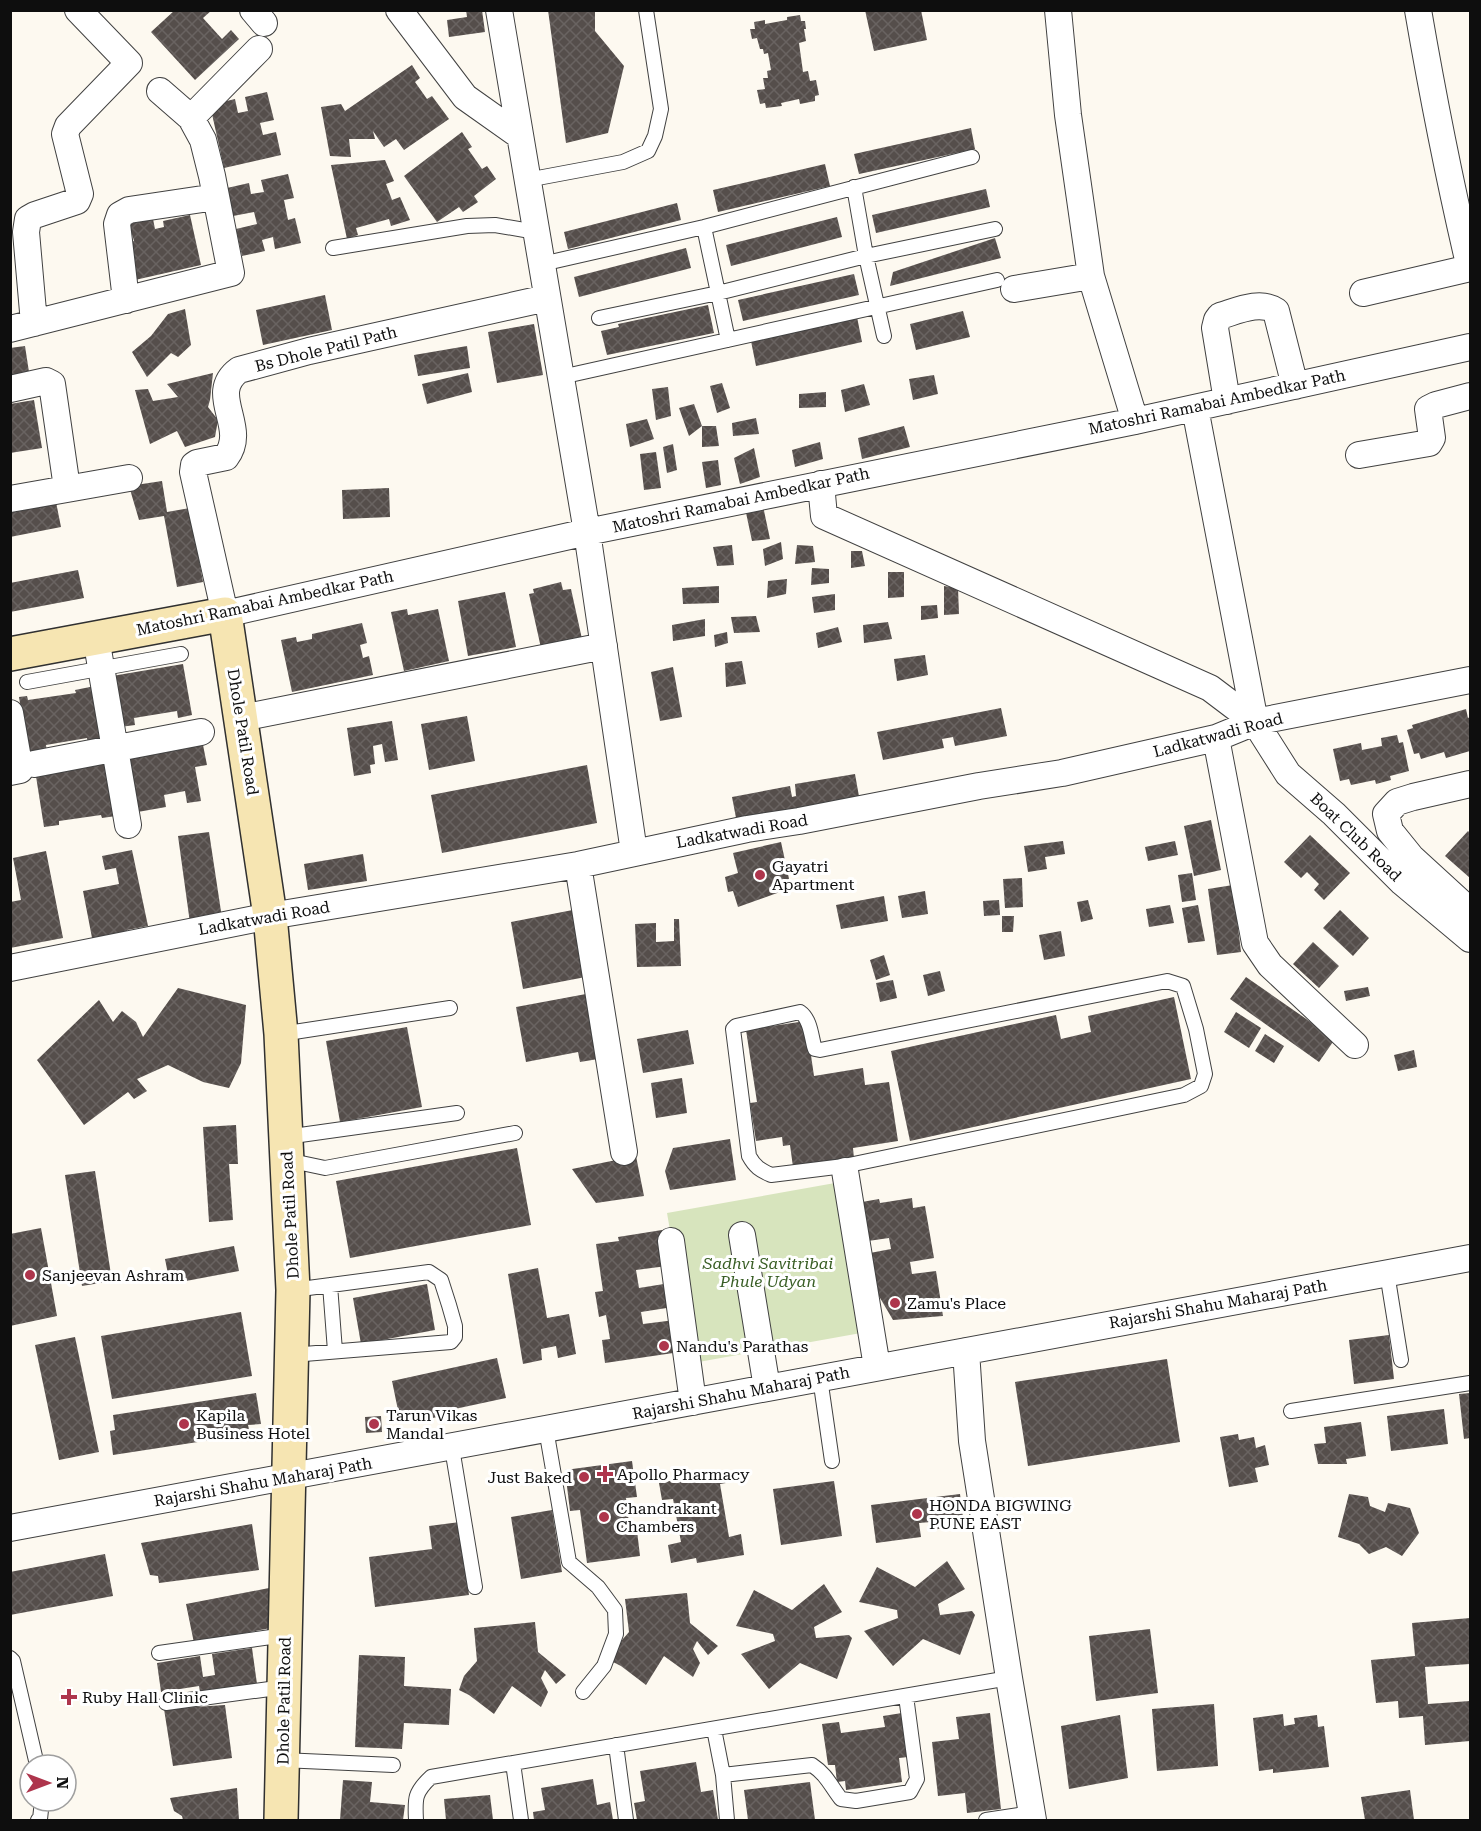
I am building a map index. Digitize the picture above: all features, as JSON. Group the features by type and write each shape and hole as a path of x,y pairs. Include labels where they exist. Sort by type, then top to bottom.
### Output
{"street":[{"path":"78,10 129,63 68,126 65,134 80,194 77,201 35,214 28,219 22,326 231,273 203,140 191,118 160,91"},
{"path":"399,10 465,97 520,136"},
{"path":"499,10 586,532 633,852"},
{"path":"1058,10 1068,115 1091,276 1135,421"},
{"path":"1363,293 1470,268 1461,191 1433,99 1418,10"},
{"path":"191,118 259,49"},
{"path":"126,300 117,224 120,215 129,210 216,197"},
{"path":"1005,285 1091,276"},
{"name":"Bs Dhole Patil Path","path":"225,614 193,472 196,463 226,458 233,448 234,436 225,394 232,375 239,370 309,351 547,298"},
{"path":"1227,401 1215,328 1217,320 1220,316 1259,306 1271,307 1279,317 1295,386"},
{"name":"Matoshri Ramabai Ambedkar Path","path":"10,654 99,653 225,614 586,532 1135,421 1470,346"},
{"path":"10,388 46,381 51,384 67,488"},
{"path":"1359,455 1430,443 1432,438 1428,409 1470,396"},
{"path":"1196,408 1255,722"},
{"path":"10,499 129,478"},
{"path":"821,484 824,516 1210,688 1255,722"},
{"name":"Dhole Patil Road","path":"225,614 270,916 281,1034 293,1290 281,1821"},
{"path":"241,717 604,646"},
{"path":"99,653 128,825"},
{"name":"Ladkatwadi Road","path":"10,968 270,916 578,865 747,829 1062,773 1216,738 1255,722 1470,680"},
{"path":"10,713 20,770 201,732"},
{"name":"Boat Club Road","path":"1255,722 1288,774 1334,814 1402,882 1470,939"},
{"path":"1216,738 1255,943 1270,965 1355,1045"},
{"path":"1470,784 1397,802 1386,814 1390,831 1411,856 1470,911"},
{"path":"578,865 624,1152"},
{"path":"844,1168 877,1367"},
{"path":"742,1235 766,1388"},
{"path":"671,1241 693,1402"},
{"name":"Rajarshi Shahu Maharaj Path","path":"10,1528 1470,1258"},
{"path":"966,1351 972,1441 1033,1817"}],"lane":[{"path":"527,180 623,162 648,151 655,136 661,109 646,10"},
{"path":"542,264 704,227 972,157"},
{"path":"854,187 884,336"},
{"path":"333,248 467,226 495,225 536,232"},
{"path":"704,227 728,340"},
{"path":"598,318 718,293 866,255 995,229"},
{"path":"561,377 877,306 1005,285"},
{"path":"27,682 99,653 181,654"},
{"path":"1167,981 1183,986 1196,1029 1205,1074 1201,1086 1184,1095 844,1168 771,1175 754,1166 749,1156 733,1029 735,1027 800,1012 807,1020 815,1049 820,1050 1167,981"},
{"path":"281,1034 450,1008"},
{"path":"286,1148 457,1113"},
{"path":"286,1148 325,1168 515,1133"},
{"path":"292,1355 451,1342 455,1337 455,1326 441,1280 429,1272 293,1290"},
{"path":"1387,1273 1401,1360"},
{"path":"330,1285 335,1351"},
{"path":"820,1378 832,1461"},
{"path":"1291,1411 1470,1383"},
{"path":"546,1430 569,1562 598,1587 615,1610 616,1634 604,1666 583,1692"},
{"path":"452,1448 475,1587"},
{"path":"159,1653 285,1635"},
{"path":"10,1658 13,1661 34,1753"},
{"path":"416,1821 415,1799 420,1788 430,1777 1009,1678"},
{"path":"166,1703 284,1687"},
{"path":"723,1775 812,1765 825,1773 840,1799 856,1801 910,1792 917,1779 906,1696"},
{"path":"714,1729 723,1775 727,1821"},
{"path":"616,1745 626,1821"},
{"path":"282,1760 393,1765"},
{"path":"513,1763 521,1821"},
{"path":"986,1821 1033,1817"}],"green space":[{"name":"Sadhvi Savitribai Phule Udyan","path":"835,1183 861,1333 693,1363 667,1213"}],"building":[{"path":"175,10 212,10 203,18 222,39 231,30 239,39 195,80 151,32"},
{"path":"466,10 482,10 485,32 449,37 447,20 467,17"},
{"path":"548,10 595,10 595,31 624,66 608,133 566,143"},
{"path":"865,10 921,10 927,40 874,51"},
{"path":"800,15 801,21 805,21 806,29 804,29 806,41 799,43 803,72 808,71 810,81 816,80 819,95 815,96 815,101 800,104 799,99 781,103 782,106 766,108 765,103 760,104 757,90 765,89 763,78 768,78 767,71 771,70 768,53 764,54 763,49 760,49 757,38 752,39 750,29 755,29 754,22 765,20 765,24"},
{"path":"412,65 420,78 415,82 427,99 432,96 449,119 404,150 396,139 384,147 373,131 375,139 349,139 351,157 330,156 321,107 341,104 345,111"},
{"path":"267,92 274,120 260,123 263,135 276,132 281,155 224,168 210,105 235,99 238,113 248,111 245,97"},
{"path":"971,128 975,149 859,174 854,154"},
{"path":"462,132 472,147 468,149 482,169 487,166 496,179 474,196 478,202 463,212 459,207 437,222 404,176"},
{"path":"385,160 394,181 386,184 392,200 400,197 410,220 391,226 389,219 356,228 358,235 347,239 331,165"},
{"path":"825,164 830,186 718,212 713,190"},
{"path":"288,174 294,198 284,200 288,220 295,218 301,243 275,249 273,237 262,240 265,251 242,256 236,229 257,224 254,212 233,216 227,188 249,183 251,194 264,192 261,180"},
{"path":"986,189 990,207 876,233 872,215"},
{"path":"677,203 681,220 568,249 564,232"},
{"path":"190,215 201,265 135,280 127,243 134,241 129,224 153,219 155,229 164,227 163,221"},
{"path":"837,217 842,237 731,266 726,245"},
{"path":"995,238 1001,258 890,286 893,272"},
{"path":"686,248 691,268 579,297 574,277"},
{"path":"854,274 859,295 743,321 738,300"},
{"path":"325,295 332,330 263,345 256,310"},
{"path":"708,305 714,333 607,355 601,331 619,327 618,324"},
{"path":"185,309 191,345 178,357 171,353 147,377 132,352 151,336 168,314"},
{"path":"963,311 970,337 916,350 910,324"},
{"path":"857,317 862,342 756,366 751,341"},
{"path":"534,324 543,375 497,383 488,332"},
{"path":"25,346 29,372 10,375 10,348"},
{"path":"467,346 470,368 418,376 414,355"},
{"path":"213,373 208,407 218,420 215,437 185,447 177,431 150,444 135,390 148,389 153,401 178,397 167,384"},
{"path":"468,373 472,392 427,404 422,384"},
{"path":"934,375 938,394 913,400 909,379"},
{"path":"722,383 730,408 717,413 710,386"},
{"path":"864,384 870,405 845,412 841,390"},
{"path":"668,387 671,416 656,420 652,389"},
{"path":"826,392 826,407 799,408 799,394"},
{"path":"34,400 42,448 10,453 10,404"},
{"path":"694,404 702,426 689,436 679,408"},
{"path":"756,418 759,434 733,436 732,423"},
{"path":"647,419 654,439 630,447 626,424"},
{"path":"702,426 716,426 719,446 702,447"},
{"path":"904,426 910,447 862,459 858,438"},
{"path":"820,442 823,459 795,467 792,450"},
{"path":"673,444 677,470 667,473 663,447"},
{"path":"754,448 760,477 740,484 734,458"},
{"path":"656,452 661,488 644,490 640,454"},
{"path":"718,460 721,485 706,488 702,462"},
{"path":"162,481 167,512 190,508 203,582 177,587 164,516 139,520 129,486"},
{"path":"389,488 390,517 343,519 342,490"},
{"path":"56,502 61,527 10,537 10,511"},
{"path":"763,506 770,539 752,541 745,508"},
{"path":"781,542 783,559 765,566 763,549"},
{"path":"732,545 734,565 717,566 713,547"},
{"path":"797,545 813,546 815,562 795,564"},
{"path":"851,551 862,551 865,566 851,568"},
{"path":"812,568 829,569 829,583 811,585"},
{"path":"78,570 84,598 10,612 10,583"},
{"path":"888,572 904,572 904,597 888,598"},
{"path":"787,579 786,594 767,598 768,581"},
{"path":"561,582 563,590 571,589 582,639 541,648 529,594 534,593 533,589"},
{"path":"719,586 719,603 683,604 682,588"},
{"path":"944,586 958,588 959,614 944,615"},
{"path":"505,592 516,647 468,656 458,601"},
{"path":"835,594 835,610 814,613 812,597"},
{"path":"937,605 938,618 921,620 921,606"},
{"path":"407,609 408,615 438,609 449,661 404,671 391,612"},
{"path":"756,616 760,632 734,633 731,617"},
{"path":"705,619 705,636 673,641 672,625"},
{"path":"888,622 892,639 864,643 863,625"},
{"path":"362,623 367,643 360,645 363,658 369,656 373,675 292,692 281,640 296,637 297,642 312,639 312,634"},
{"path":"838,627 842,642 818,648 816,633"},
{"path":"727,632 728,643 715,647 714,635"},
{"path":"925,655 928,675 897,681 894,659"},
{"path":"742,661 746,684 726,687 725,663"},
{"path":"183,664 192,715 178,718 177,711 134,718 135,725 120,727 112,676"},
{"path":"673,667 682,717 660,721 651,672"},
{"path":"95,686 103,742 88,744 87,738 46,745 47,753 28,756 19,697 27,696 28,700 76,693 75,690"},
{"path":"1001,708 1007,736 955,746 953,737 942,739 944,748 883,760 877,732"},
{"path":"1466,709 1468,718 1470,717 1470,751 1446,758 1444,752 1421,759 1419,753 1414,754 1407,730 1413,728 1412,725"},
{"path":"467,716 475,761 429,770 421,724"},
{"path":"392,721 398,760 385,762 382,744 373,746 375,764 370,765 371,773 354,776 347,728"},
{"path":"1397,735 1399,743 1403,742 1409,771 1390,776 1391,780 1376,784 1375,780 1351,785 1349,779 1340,781 1333,749 1361,743 1362,750 1382,746 1381,738"},
{"path":"202,740 207,765 195,767 201,801 187,803 185,791 164,795 166,807 132,813 123,760 184,749 183,743"},
{"path":"107,759 116,816 102,818 101,815 59,821 59,825 44,827 35,770"},
{"path":"587,765 597,823 442,853 431,795"},
{"path":"855,774 860,802 737,823 732,797 790,786 792,797 796,796 795,784"},
{"path":"1211,820 1221,870 1194,876 1184,826"},
{"path":"1468,831 1470,833 1470,878 1445,856"},
{"path":"209,832 222,918 190,923 178,836"},
{"path":"1310,835 1350,873 1324,900 1314,890 1319,884 1307,872 1301,878 1284,862"},
{"path":"1063,841 1065,854 1045,857 1047,869 1028,872 1024,846"},
{"path":"1175,841 1178,855 1148,861 1145,847"},
{"name":"Gayatri Apartment","path":"781,842 791,888 738,907 733,891 728,892 725,877 738,873 733,853"},
{"path":"132,850 148,926 127,930 128,936 93,943 83,891 119,884 116,868 105,870 102,856"},
{"path":"46,851 63,938 10,948 10,902 21,900 13,858"},
{"path":"363,854 367,881 308,890 304,864"},
{"path":"1192,873 1196,900 1182,902 1178,875"},
{"path":"1022,878 1023,907 1005,908 1003,879"},
{"path":"1233,885 1241,952 1217,955 1208,889"},
{"path":"925,891 928,914 902,918 898,896"},
{"path":"884,896 888,921 841,929 836,905"},
{"path":"999,900 1000,915 984,916 983,901"},
{"path":"1088,900 1093,919 1081,922 1077,902"},
{"path":"1170,905 1174,923 1149,927 1146,909"},
{"path":"1198,905 1205,941 1188,943 1182,908"},
{"path":"583,908 596,975 523,989 511,922"},
{"path":"1340,910 1369,938 1353,956 1323,928"},
{"path":"1002,916 1014,916 1013,932 1002,932"},
{"path":"674,919 679,919 681,966 637,967 635,924 656,923 656,942 674,941"},
{"path":"1061,931 1065,956 1044,960 1039,935"},
{"path":"1313,942 1339,966 1319,988 1293,964"},
{"path":"884,955 890,975 876,980 870,960"},
{"path":"940,971 945,991 928,996 923,975"},
{"path":"1246,977 1335,1039 1319,1062 1230,999"},
{"path":"893,980 897,998 880,1002 876,983"},
{"path":"1368,987 1370,996 1346,1001 1344,991"},
{"path":"178,988 246,1005 241,1063 229,1088 203,1082 168,1065 137,1079 147,1091 134,1099 128,1092 84,1125 37,1060 99,1000 113,1022 122,1011 136,1022 143,1037"},
{"path":"586,994 604,1058 580,1062 578,1052 526,1062 516,1007"},
{"path":"1174,997 1191,1079 910,1141 891,1051 1056,1015 1061,1039 1091,1032 1088,1016"},
{"path":"1236,1012 1261,1028 1249,1048 1224,1032"},
{"path":"806,1021 814,1076 863,1068 865,1085 889,1082 898,1141 853,1148 854,1158 793,1167 790,1145 783,1146 782,1137 756,1141 750,1103 757,1102 746,1030"},
{"path":"407,1027 422,1107 340,1122 326,1041"},
{"path":"688,1030 694,1064 643,1073 637,1039"},
{"path":"1265,1034 1284,1046 1274,1063 1255,1051"},
{"path":"1414,1050 1417,1067 1398,1071 1394,1055"},
{"path":"682,1078 687,1113 656,1118 651,1083"},
{"path":"236,1125 238,1164 229,1164 233,1220 209,1222 203,1127"},
{"path":"730,1139 736,1180 670,1190 665,1171 673,1148"},
{"path":"517,1148 531,1225 350,1258 336,1181"},
{"path":"636,1156 644,1196 596,1203 572,1169"},
{"path":"95,1171 112,1281 82,1286 65,1175"},
{"path":"912,1198 913,1208 925,1206 934,1258 910,1262 912,1274 936,1271 943,1316 893,1320 873,1286 870,1253 891,1249 889,1238 868,1241 862,1202 879,1199 880,1203"},
{"name":"Sanjeevan Ashram","path":"41,1228 57,1316 10,1326 10,1234"},
{"path":"662,1230 667,1266 636,1270 639,1288 670,1283 673,1307 641,1312 643,1324 675,1320 680,1352 605,1363 602,1340 610,1339 606,1315 599,1317 595,1292 603,1291 596,1244 619,1241 618,1237"},
{"path":"234,1246 239,1271 170,1284 165,1259"},
{"path":"538,1268 547,1318 569,1314 576,1354 558,1358 556,1346 541,1349 542,1360 523,1364 508,1274"},
{"path":"427,1284 435,1330 361,1344 353,1298"},
{"path":"241,1312 252,1376 112,1399 101,1336"},
{"path":"1389,1335 1394,1379 1354,1384 1349,1340"},
{"path":"75,1337 99,1452 59,1460 35,1345"},
{"path":"497,1358 506,1398 450,1410 451,1414 433,1418 432,1413 400,1420 392,1381"},
{"path":"1167,1359 1180,1442 1028,1466 1015,1382"},
{"name":"Kapila Business Hotel","path":"256,1393 261,1424 248,1425 250,1434 113,1455 110,1431 115,1430 113,1415"},
{"path":"1470,1393 1470,1438 1464,1439 1459,1394"},
{"path":"1444,1409 1448,1444 1391,1451 1387,1416"},
{"name":"Tarun Vikas Mandal","path":"381,1416 382,1432 366,1433 365,1417"},
{"path":"1361,1422 1366,1456 1346,1459 1347,1464 1318,1464 1314,1444 1326,1443 1324,1427"},
{"path":"1238,1434 1239,1440 1254,1437 1256,1448 1265,1445 1269,1465 1255,1468 1258,1482 1229,1487 1220,1437"},
{"name":"Chandrakant Chambers","path":"632,1461 637,1497 626,1498 629,1523 636,1522 640,1556 587,1563 580,1510 570,1511 565,1470"},
{"path":"730,1470 732,1482 720,1484 729,1537 741,1534 744,1555 697,1563 696,1558 671,1563 668,1545 681,1542 673,1499 662,1500 659,1483"},
{"path":"834,1481 842,1536 781,1545 773,1489"},
{"name":"HONDA BIGWING PUNE EAST","path":"960,1494 964,1525 932,1530 931,1522 919,1523 921,1537 876,1543 871,1505"},
{"path":"1349,1494 1368,1497 1370,1506 1385,1512 1388,1503 1410,1508 1419,1533 1402,1556 1386,1547 1369,1554 1359,1544 1338,1537"},
{"path":"552,1510 562,1572 521,1579 511,1517"},
{"path":"460,1522 469,1595 375,1607 369,1557 432,1549 429,1526"},
{"path":"252,1524 259,1570 159,1583 158,1576 150,1575 141,1543"},
{"path":"105,1554 113,1596 10,1615 10,1572"},
{"path":"947,1561 965,1589 938,1604 940,1615 972,1611 975,1615 960,1655 923,1639 893,1666 864,1631 898,1618 897,1610 859,1602 877,1567 915,1587"},
{"path":"824,1584 842,1612 814,1627 816,1638 849,1635 852,1638 837,1679 800,1663 769,1689 741,1654 775,1641 773,1634 736,1626 754,1590 792,1610"},
{"path":"269,1588 276,1627 194,1643 186,1604"},
{"path":"687,1593 690,1623 718,1646 708,1655 697,1641 693,1649 700,1663 693,1677 664,1656 646,1685 611,1661 616,1647 629,1632 625,1599"},
{"path":"1470,1618 1470,1664 1425,1667 1428,1704 1470,1701 1470,1741 1425,1745 1423,1716 1399,1718 1398,1701 1376,1703 1371,1660 1415,1656 1412,1623"},
{"path":"535,1622 538,1652 566,1675 556,1684 545,1670 541,1678 548,1692 541,1707 512,1686 494,1714 459,1690 464,1676 477,1661 474,1628"},
{"path":"1150,1629 1158,1693 1096,1701 1089,1636"},
{"path":"252,1648 257,1684 200,1692 199,1686 161,1692 157,1663 200,1656 203,1677 215,1675 212,1654"},
{"path":"359,1655 405,1657 404,1686 451,1689 449,1725 404,1723 402,1749 355,1747"},
{"path":"1214,1704 1218,1766 1157,1771 1152,1709"},
{"path":"225,1705 232,1758 173,1766 164,1709"},
{"path":"902,1713 908,1757 899,1758 902,1782 846,1790 845,1781 837,1782 835,1765 828,1765 822,1724 839,1722 841,1733 885,1727 883,1716"},
{"path":"990,1713 1001,1809 967,1813 965,1793 938,1796 932,1742 959,1739 956,1717"},
{"path":"1283,1714 1284,1726 1295,1724 1294,1718 1317,1715 1318,1727 1324,1726 1329,1767 1273,1773 1273,1769 1259,1771 1253,1718"},
{"path":"1120,1715 1128,1778 1069,1789 1061,1726"},
{"path":"696,1762 701,1792 713,1790 718,1820 637,1820 634,1803 645,1801 640,1771"},
{"path":"593,1779 597,1805 610,1802 613,1820 534,1820 533,1812 545,1810 541,1788"},
{"path":"343,1780 372,1782 370,1802 405,1805 403,1820 340,1820"},
{"path":"810,1782 815,1820 748,1820 744,1790"},
{"path":"237,1788 239,1820 183,1820 182,1816 174,1811 170,1798"},
{"path":"1410,1790 1414,1820 1365,1820 1361,1797"},
{"path":"490,1795 493,1820 446,1820 444,1799"}],"place":[{"name":"Gayatri Apartment","path":"760,875"},
{"name":"Sanjeevan Ashram","path":"30,1275"},
{"name":"Zamu's Place","path":"895,1303"},
{"name":"Nandu's Parathas","path":"664,1346"},
{"name":"Kapila Business Hotel","path":"184,1424"},
{"name":"Tarun Vikas Mandal","path":"374,1424"},
{"name":"Apollo Pharmacy","path":"605,1474"},
{"name":"Just Baked","path":"584,1477"},
{"name":"HONDA BIGWING PUNE EAST","path":"917,1514"},
{"name":"Chandrakant Chambers","path":"604,1517"},
{"name":"Ruby Hall Clinic","path":"69,1697"}]}
